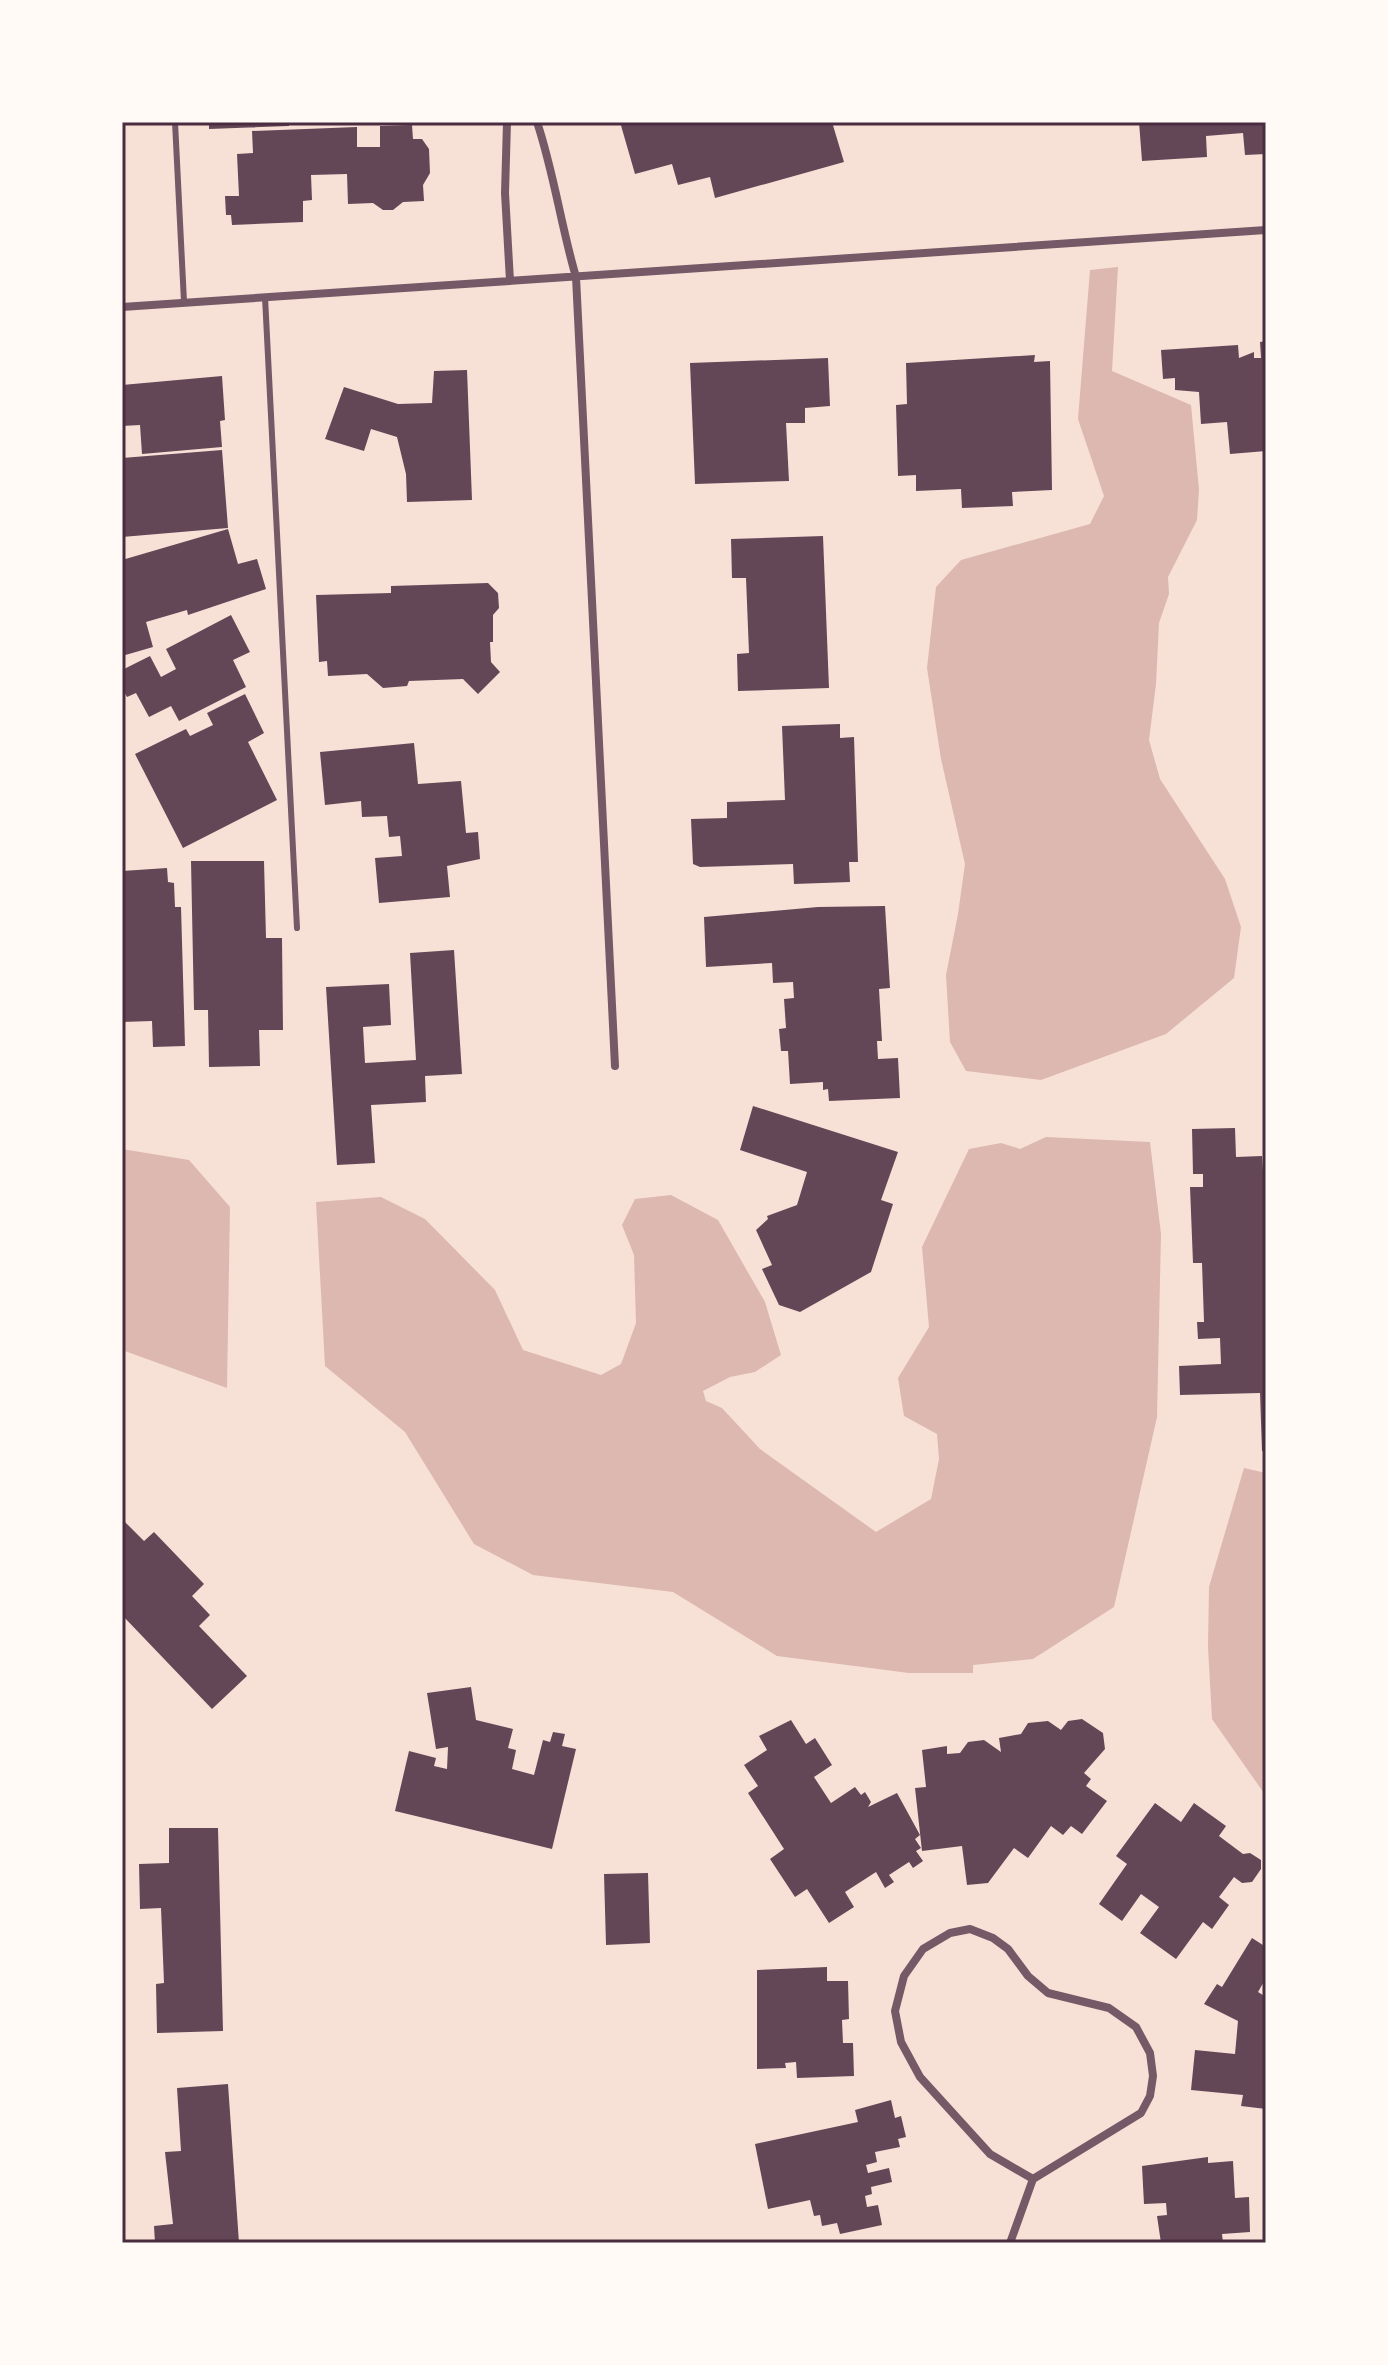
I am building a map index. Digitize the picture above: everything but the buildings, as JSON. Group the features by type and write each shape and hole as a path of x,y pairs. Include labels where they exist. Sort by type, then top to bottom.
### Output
{"street":[{"path":"507,122 505,193 510,281"},
{"path":"537,122 576,277 615,1066"},
{"path":"122,307 1266,230"},
{"path":"1010,2243 1033,2179 1141,2113 1150,2096 1153,2076 1150,2053 1136,2027 1109,2008 1048,1993 1028,1976 1008,1949 993,1938 970,1929 950,1933 923,1949 904,1976 895,2011 901,2042 920,2077 990,2154 1033,2179"}],"lane":[{"path":"175,122 184,302"},
{"path":"265,297 297,928"}],"shaded area":[{"path":"1118,267 1112,371 1191,405 1199,490 1197,520 1168,577 1169,594 1159,623 1149,740 1160,779 1225,879 1241,927 1234,978 1166,1034 1041,1080 966,1071 950,1042 946,975 965,864 941,759 927,668 936,587 961,560 1090,524 1104,496 1078,419 1090,270"},
{"path":"1046,1137 1150,1142 1161,1234 1157,1417 1114,1607 1033,1659 973,1665 973,1673 909,1673 777,1656 673,1592 533,1575 474,1544 405,1432 325,1366 316,1202 381,1197 425,1219 495,1290 523,1350 601,1375 621,1364 636,1323 634,1255 622,1225 635,1199 671,1195 718,1220 765,1302 781,1355 755,1372 730,1377 703,1391 706,1401 722,1408 760,1449 876,1532 931,1499 939,1459 937,1434 904,1416 898,1378 929,1327 922,1247 969,1149 1001,1143 1020,1149"},
{"path":"122,1149 189,1160 230,1207 227,1388 122,1350"},
{"path":"1244,1468 1266,1473 1266,1796 1212,1719 1209,1587"}]}
